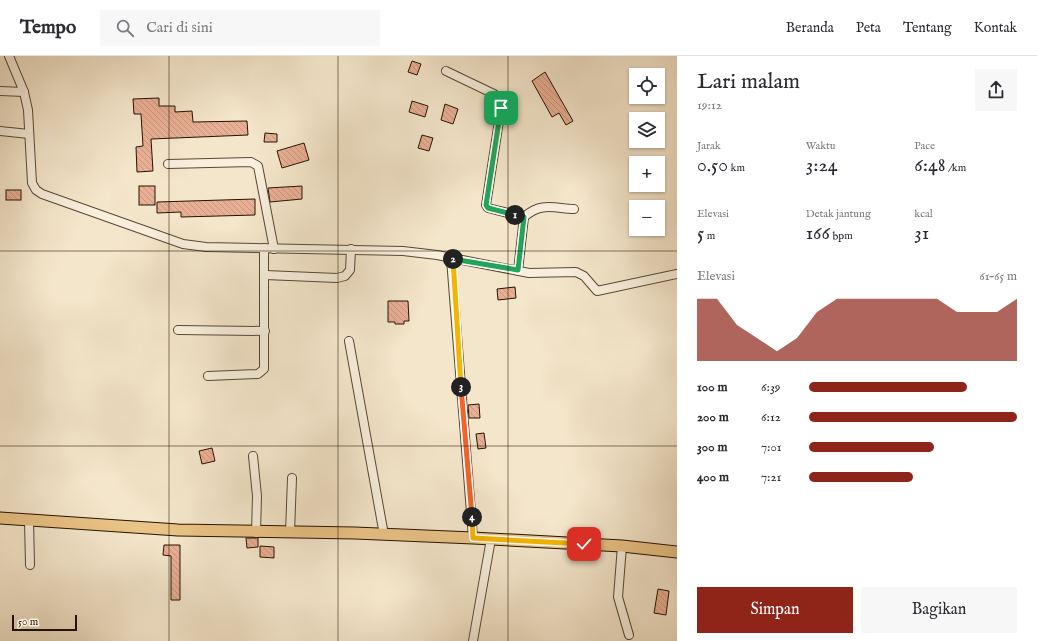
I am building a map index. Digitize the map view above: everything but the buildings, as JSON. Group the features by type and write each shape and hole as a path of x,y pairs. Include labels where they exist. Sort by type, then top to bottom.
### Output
{"main road":[{"path":"0,518 178,530 473,538 622,546 677,552"}],"street":[{"path":"9,56 24,92 28,110 32,183 36,190 42,194 63,200 183,244 206,247 402,251 537,273 580,273 597,291 677,274"},
{"path":"446,71 494,94 499,100 501,108 486,205 488,208 524,217"},
{"path":"0,91 24,92"},
{"path":"0,132 29,134"},
{"path":"168,164 251,162 258,166 274,249"},
{"path":"518,270 524,217 533,210 541,207 574,209"},
{"path":"208,376 258,374 263,372 265,275 264,248"},
{"path":"265,275 337,278 345,276 350,270 351,249"},
{"path":"451,259 473,538"},
{"path":"178,330 264,331"},
{"path":"350,341 384,535"},
{"path":"253,456 257,496 256,533"},
{"path":"290,533 292,478"},
{"path":"29,520 30,565"},
{"path":"473,641 491,539"},
{"path":"622,546 618,597 629,635"}],"route":[{"path":"501,108 486,206 488,208 524,217 518,270 451,259 473,538 584,544"}]}
